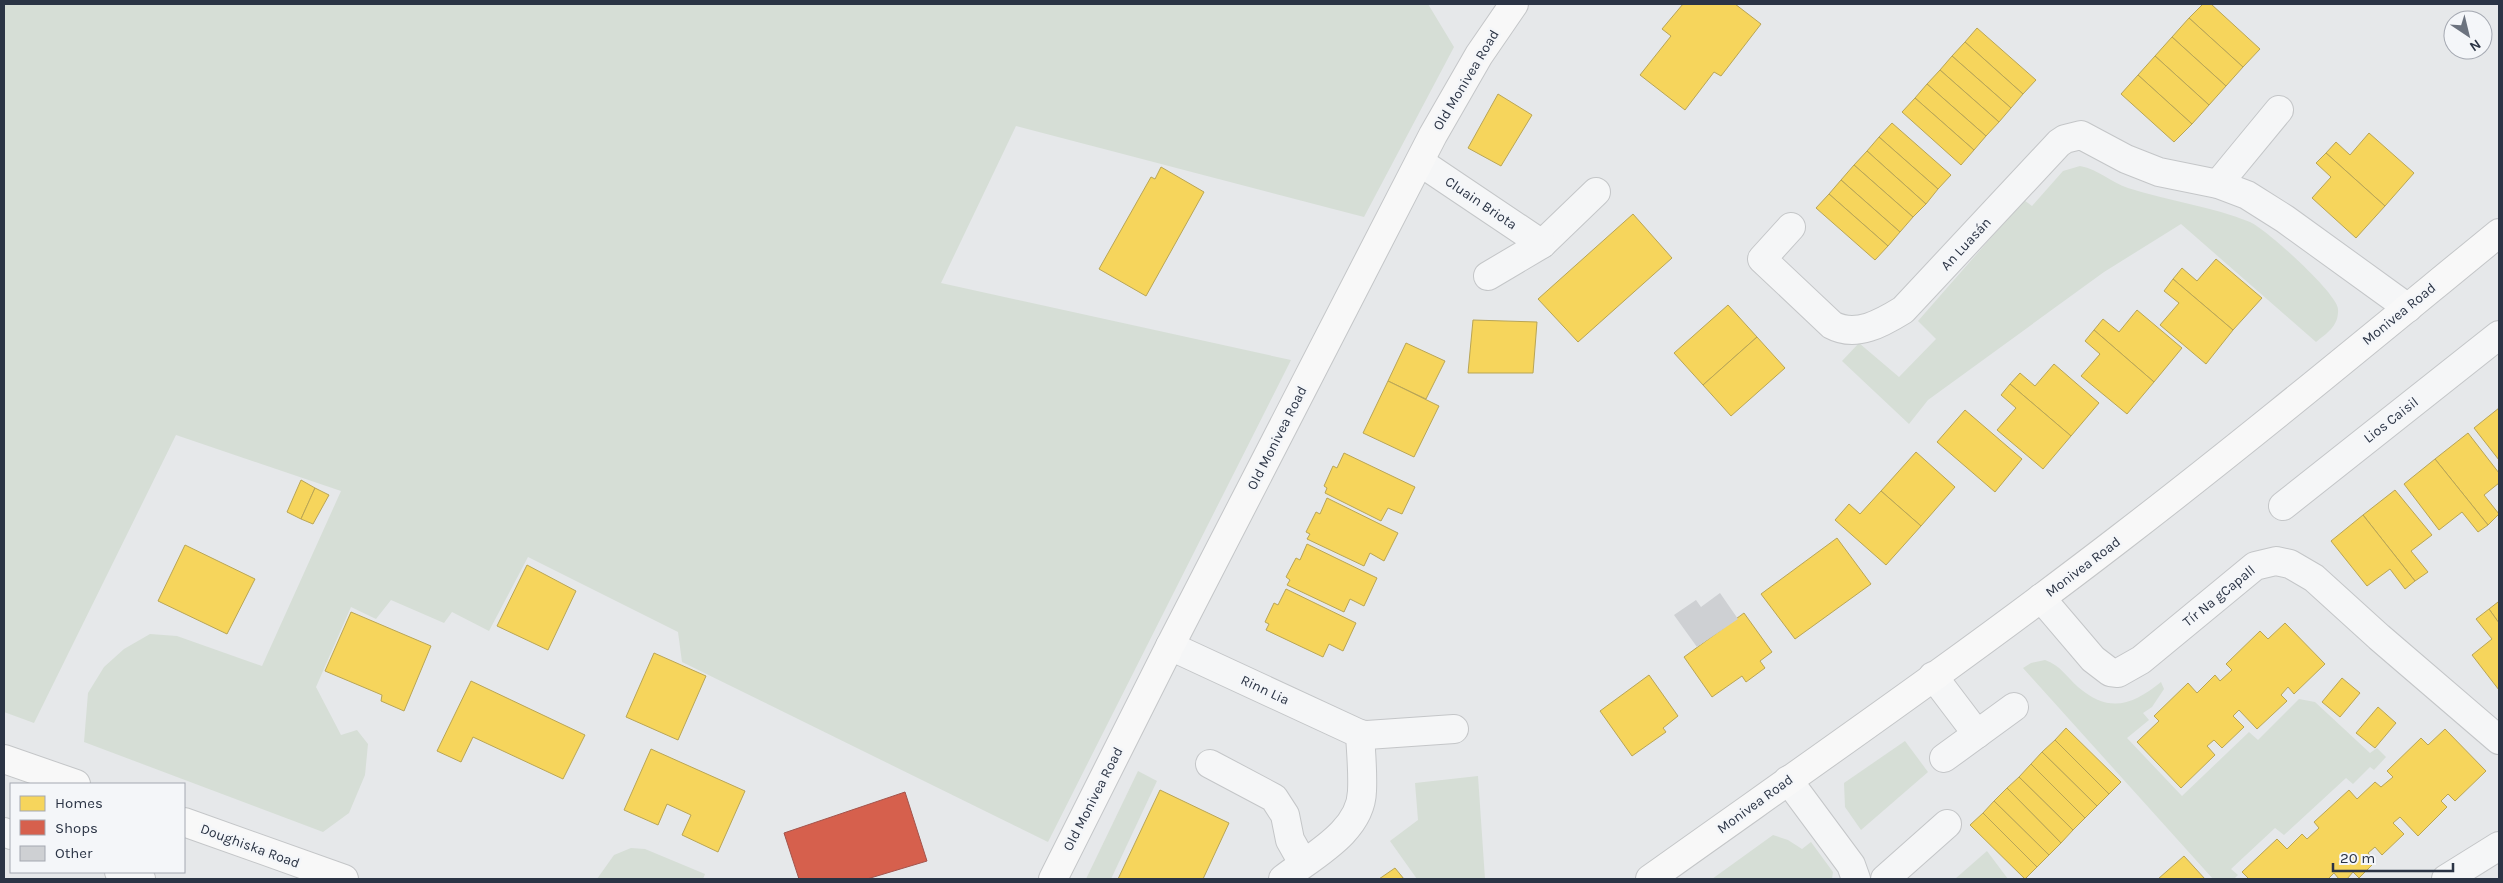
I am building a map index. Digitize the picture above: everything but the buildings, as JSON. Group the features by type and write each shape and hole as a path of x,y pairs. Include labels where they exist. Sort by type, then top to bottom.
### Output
{"street":[{"name":"Old Monivea Road","path":"1053,879 1170,646 1420,162 1479,55 1514,4"},
{"path":"2218,184 2278,110"},
{"name":"An Luasán","path":"1791,227 1762,259 1832,326 1840,330 1862,330 1878,324 1903,310 2065,139 2081,136 2126,159 2159,172 2218,184 2247,195 2408,308"},
{"name":"Cluain Briota","path":"1420,162 1542,244"},
{"path":"1488,276 1542,244 1596,192"},
{"name":"Monivea Road","path":"1650,879 2042,598 2218,462 2499,233"},
{"name":"Lios Caisil","path":"2283,506 2499,335"},
{"name":"Tír Na gCapall","path":"2042,598 2093,659 2110,672 2118,673 2141,660 2255,566 2276,561 2290,564 2314,578 2379,637 2499,740"},
{"name":"Rinn Lia","path":"1170,646 1360,734 1454,730"},
{"path":"1933,676 1977,734"},
{"path":"1944,758 2014,707"},
{"path":"1293,871 1338,836 1355,818 1362,792 1360,734"},
{"path":"4,759 73,783"},
{"path":"1210,764 1274,798 1286,815 1293,871"},
{"path":"1788,780 1851,866 1856,879"},
{"name":"Doughiska Road","path":"185,822 344,879"},
{"path":"1885,879 1947,824"},
{"path":"2446,879 2499,846"},
{"path":"122,873 141,879"}],"shaded area":[{"path":"4,4 1428,4 1454,47 1364,217 1016,126 941,283 1291,360 1048,842 682,662 678,632 528,557 489,631 452,612 444,623 391,600 376,619 351,607 316,687 341,735 357,730 368,744 365,775 349,813 323,832 84,742 88,693 104,667 124,649 150,634 177,636 262,666 341,491 176,435 34,723 4,712"},
{"path":"2080,166 2093,170 2128,188 2235,216 2258,227 2300,262 2335,301 2338,315 2334,325 2316,342 2181,224 2104,272 1928,400 1909,424 1842,361 1859,343 1899,377 1936,339 1918,321 2024,200 2032,206 2063,171"},
{"path":"2045,660 2059,668 2078,687 2100,701 2121,703 2130,701 2161,682 2164,689 2152,707 2143,713 2149,720 2127,738 2182,796 2249,732 2258,740 2299,699 2315,702 2370,753 2377,748 2386,757 2374,770 2370,767 2353,784 2346,778 2284,835 2275,828 2231,869 2238,875 2234,879 2213,879 2023,668 2031,663"},
{"path":"1905,741 1928,772 1861,830 1845,807 1844,783"},
{"path":"1138,771 1157,781 1111,879 1086,879"},
{"path":"1478,776 1485,879 1417,879 1390,841 1418,820 1415,783"},
{"path":"1773,835 1788,840 1802,849 1811,842 1833,872 1832,879 1712,879"},
{"path":"631,848 645,849 705,874 703,879 597,879 614,855"},
{"path":"1987,851 2008,879 1955,879"}]}
